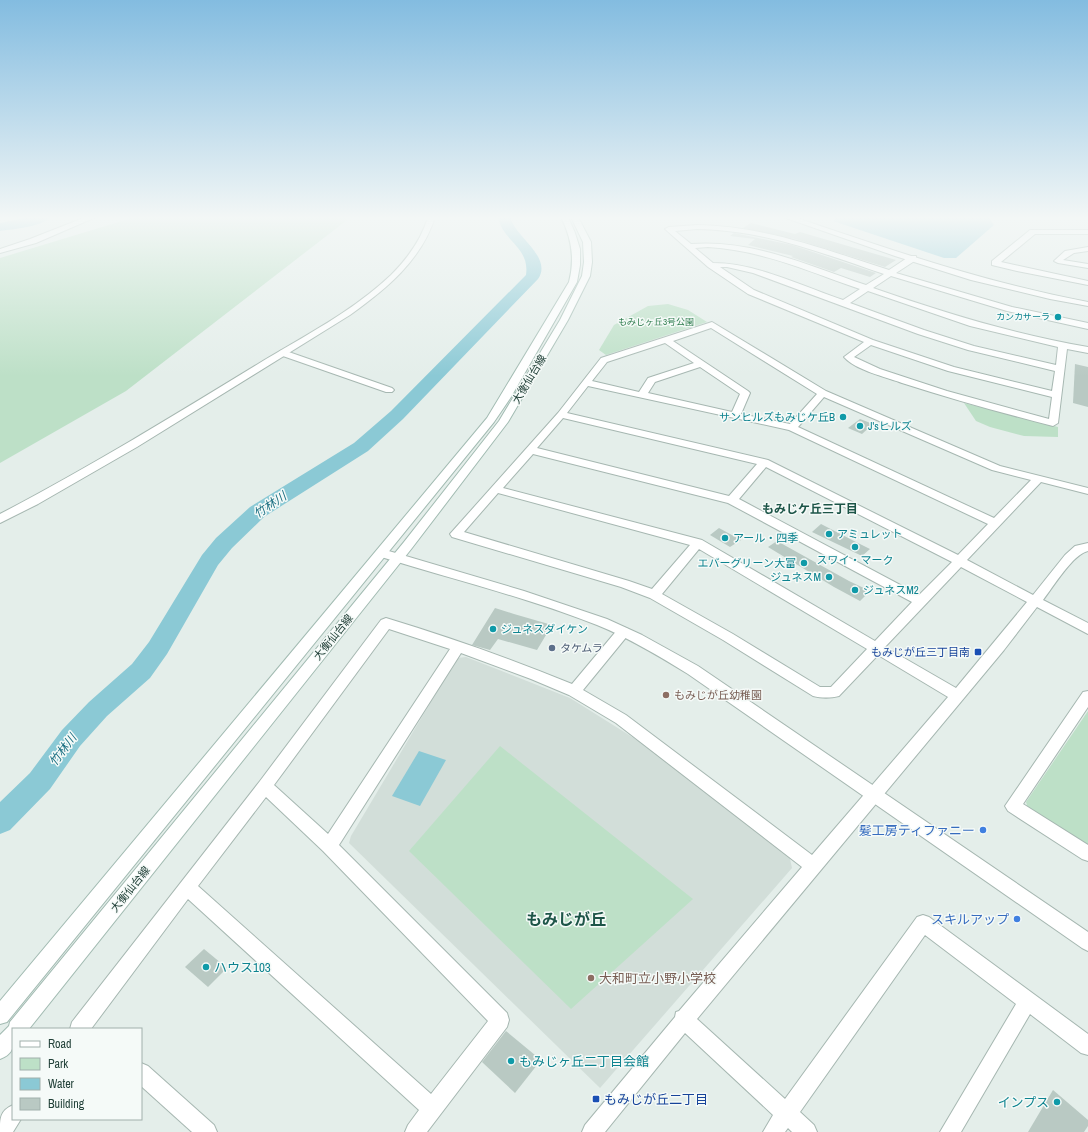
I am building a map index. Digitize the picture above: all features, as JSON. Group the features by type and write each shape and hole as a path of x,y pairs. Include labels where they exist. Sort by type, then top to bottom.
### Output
{"street":[{"path":"0,519 164,427 283,353 358,306 392,278 399,270"},
{"name":"大衡仙台線","path":"0,1015 491,420 506,398 573,282 576,270"},
{"name":"大衡仙台線","path":"18,1028 469,467 502,422 564,320 582,285 587,270"},
{"path":"718,270 751,292 870,342 951,369 1057,396"},
{"path":"750,270 921,332 971,348 1060,369"},
{"path":"814,270 977,325 1063,346 1088,350"},
{"path":"880,270 986,304 1022,313 1088,326"},
{"path":"842,304 895,270"},
{"path":"953,270 1020,290 1088,304"},
{"path":"1020,270 1088,283"},
{"path":"1038,480 834,692 818,692 728,636 654,595 626,584 456,534 561,415 604,360 712,325 822,393 996,468 1038,480 1088,491"},
{"path":"666,340 745,393 734,416"},
{"path":"870,342 848,357 861,366 985,406 1053,423 1063,346"},
{"path":"283,353 389,390"},
{"path":"642,395 651,380 700,364"},
{"path":"587,383 792,428 995,523"},
{"path":"792,428 822,393"},
{"path":"561,415 764,462 1088,629"},
{"path":"531,450 732,500 920,601"},
{"path":"732,500 764,462"},
{"path":"495,488 698,543 957,696"},
{"path":"654,595 698,543"},
{"path":"592,1132 683,1019 812,865 1036,602 1069,558 1079,549 1088,547"},
{"path":"382,553 536,599 603,623 658,649 693,670 1088,942"},
{"path":"85,1027 187,887 265,786 386,624 536,674 574,691 621,719 812,865"},
{"path":"574,691 623,632"},
{"path":"330,846 458,647"},
{"path":"1088,696 1013,806 1088,854"},
{"path":"265,786 330,846 500,1020 415,1132"},
{"path":"187,887 432,1108"},
{"path":"773,1132 923,923 1088,1046"},
{"path":"950,1132 1028,1001"},
{"path":"683,1019 807,1132"},
{"path":"0,1050 12,1035"},
{"path":"142,1074 207,1132"},
{"path":"0,1132 12,1116"}],"shaded area":[{"name":"大和町立小野小学校","path":"466,657 570,698 645,745 789,854 792,868 600,1088 349,843 351,836 457,658"}],"green space":[{"path":"0,270 283,270 126,391 0,463"},
{"name":"もみじヶ丘3号公園","path":"668,304 688,310 707,322 606,355 599,350 614,325 648,306"},
{"path":"964,403 1058,427 1058,437 1024,436 990,427 976,421"},
{"path":"1088,711 1088,847 1028,809 1026,802"},
{"path":"500,746 693,899 571,1009 409,851"}],"water":[{"path":"419,751 446,760 420,806 392,796"}],"building":[{"path":"828,270 838,270 834,272"},
{"path":"847,270 866,270 876,273 870,277"},
{"path":"1075,364 1088,367 1088,407 1073,403"},
{"name":"J'sヒルズ","path":"860,419 873,424 862,434 848,428"},
{"path":"821,524 870,549 862,556 812,532"},
{"name":"アール・四季","path":"719,528 741,540 730,547 710,535"},
{"path":"777,541 870,591 860,601 768,547"},
{"path":"495,608 552,625 537,650 498,639 490,650 472,645"},
{"name":"ハウス103","path":"204,949 227,968 208,987 185,967"},
{"name":"もみじヶ丘二丁目会館","path":"506,1031 541,1060 515,1093 482,1062"},
{"name":"インプス","path":"1053,1090 1088,1120 1088,1126 1084,1132 1028,1132"}],"waterway":[{"name":"竹林川","path":"0,821 40,781 71,738 98,709 141,671 158,648 210,560 224,543 257,512 361,447 397,415 533,276 534,270"}],"place":[{"name":"カンカサーラ","path":"1058,317"},
{"name":"サンヒルズもみじケ丘B","path":"843,417"},
{"name":"J'sヒルズ","path":"860,426"},
{"name":"アミュレット","path":"829,534"},
{"name":"アール・四季","path":"725,538"},
{"name":"スワイ・マーク","path":"855,547"},
{"name":"エバーグリーン大富","path":"804,563"},
{"name":"ジュネスM","path":"829,577"},
{"name":"ジュネスM2","path":"855,590"},
{"name":"ジュネスダイケン","path":"493,629"},
{"name":"タケムラ","path":"552,648"},
{"name":"もみじが丘三丁目南","path":"978,652"},
{"name":"もみじが丘幼稚園","path":"666,695"},
{"name":"髪工房ティファニー","path":"983,830"},
{"name":"スキルアップ","path":"1017,919"},
{"name":"ハウス103","path":"206,967"},
{"name":"大和町立小野小学校","path":"591,978"},
{"name":"もみじヶ丘二丁目会館","path":"511,1061"},
{"name":"もみじが丘二丁目","path":"596,1099"},
{"name":"インプス","path":"1057,1102"}],"district":[{"name":"もみじケ丘三丁目","path":"810,509"},
{"name":"もみじが丘","path":"566,919"}]}
